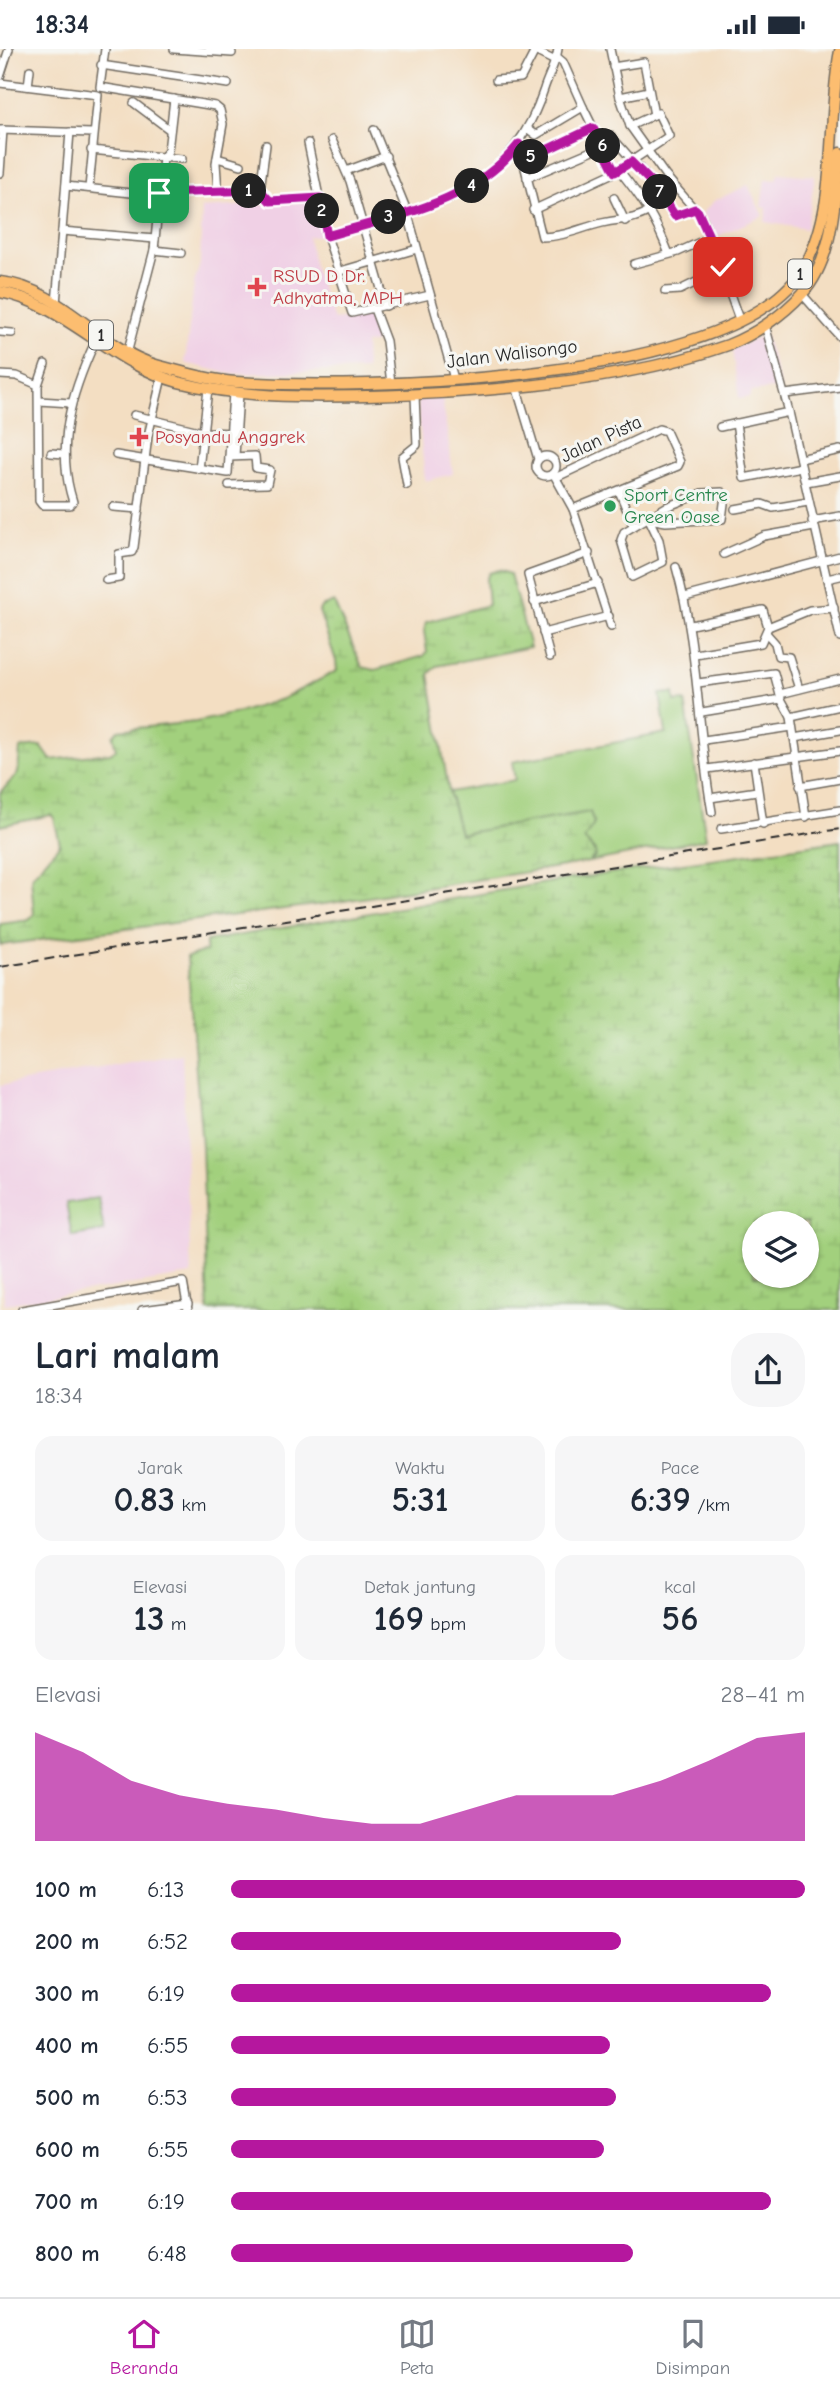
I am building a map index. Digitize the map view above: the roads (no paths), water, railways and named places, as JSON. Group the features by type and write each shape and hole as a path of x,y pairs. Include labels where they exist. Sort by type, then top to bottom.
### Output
{"highway":[{"name":"Jalan Walisongo","path":"0,282 25,288 56,305 127,353 155,365 235,382 336,386 391,384 573,365 657,352 740,322 774,302 804,268 815,241 825,198 840,51"},
{"name":"Jalan Walisongo","path":"0,292 33,302 129,363 162,377 208,389 324,398 415,394 575,379 667,362 730,344 765,325 802,294 822,260 830,232 840,153"},
{"path":"573,365 575,379"}],"street":[{"path":"0,77 9,49"},
{"path":"105,49 100,87 215,106 223,120 217,158 218,192"},
{"path":"174,49 232,53"},
{"path":"496,80 521,78 534,49 557,55 563,62 593,128 617,171 636,188 650,211 668,254"},
{"path":"610,49 620,97 630,126 646,151 695,209 711,237 740,322"},
{"path":"327,236 459,195 500,165 519,144 528,129 557,55"},
{"path":"613,68 645,62 654,114"},
{"path":"101,65 228,84"},
{"path":"28,86 30,70"},
{"path":"0,83 96,93 89,188"},
{"path":"620,97 649,91"},
{"path":"127,353 154,250 163,157 168,151 174,99"},
{"path":"134,103 170,130"},
{"path":"528,129 536,135 584,107"},
{"path":"533,210 617,171 669,136 658,114 630,126"},
{"path":"523,161 593,128"},
{"path":"0,173 2,130 92,133"},
{"path":"374,130 407,211 454,379"},
{"path":"56,305 70,132"},
{"path":"610,135 631,162 657,188 675,216 695,209"},
{"path":"332,140 346,171 386,306"},
{"path":"308,143 327,236 351,312 430,295"},
{"path":"519,144 533,210 542,237 567,234 599,223 625,221 650,211"},
{"path":"266,145 260,190 270,201 320,198"},
{"path":"527,179 603,146"},
{"path":"91,150 182,159"},
{"path":"346,171 386,156"},
{"path":"217,158 241,166"},
{"path":"66,186 159,195 260,190"},
{"path":"614,198 625,221"},
{"path":"62,231 155,239"},
{"path":"634,264 711,237"},
{"path":"337,272 417,249"},
{"path":"154,250 181,253"},
{"path":"665,291 680,290 723,269"},
{"path":"802,294 840,337"},
{"path":"374,309 386,341 391,384"},
{"path":"765,325 785,394 840,636"},
{"path":"0,332 12,333"},
{"path":"46,364 38,385 39,501 42,505 73,503 64,454 71,403 95,342"},
{"path":"0,375 17,376 38,385"},
{"path":"106,579 119,578 119,554 132,552 144,459 162,377"},
{"path":"516,386 538,459 536,467 539,474 555,475"},
{"path":"785,394 840,387"},
{"path":"199,469 208,389"},
{"path":"116,455 229,473 236,392"},
{"path":"407,485 402,457 417,445 415,394"},
{"path":"39,401 71,403"},
{"path":"719,427 789,412"},
{"path":"134,415 203,432 233,433"},
{"path":"736,423 743,477 840,450"},
{"name":"Jalan Pista","path":"555,475 659,429 666,431 680,461 678,466 620,490"},
{"path":"51,453 64,454"},
{"path":"229,485 269,482 270,470 256,468 256,457 232,456"},
{"path":"538,459 545,456 553,459 556,465 555,475 573,509 611,627"},
{"path":"806,482 840,476"},
{"path":"573,509 620,490 635,524"},
{"path":"722,492 725,496 722,519 649,519 659,540 663,562 635,577 631,576 621,540 624,532 666,507 702,493 722,492"},
{"path":"735,509 762,504 773,508 808,502"},
{"path":"113,507 139,509"},
{"path":"724,554 764,535 840,516"},
{"path":"550,657 528,580 531,573 589,553"},
{"path":"685,597 840,556"},
{"path":"676,567 691,625 712,812"},
{"path":"827,579 840,576"},
{"path":"534,602 598,583"},
{"path":"695,654 761,643 767,631 810,610 834,608"},
{"path":"691,625 763,610 767,631 775,643 778,656 789,657 799,689"},
{"path":"543,633 609,616"},
{"path":"698,684 772,671 791,717 806,817"},
{"path":"702,712 781,697 799,689 840,679"},
{"path":"791,717 840,706"},
{"path":"704,740 792,727"},
{"path":"794,738 840,730"},
{"path":"707,769 840,751"},
{"path":"754,762 763,824"},
{"path":"800,786 840,779"},
{"path":"710,798 757,791"},
{"path":"721,829 840,810"},
{"path":"22,1310 185,1283 188,1304 142,1310"}],"railway":[{"path":"0,967 840,829"}],"place":[{"name":"RSUD D Dr. Adhyatma, MPH","path":"257,287"},
{"name":"Posyandu Anggrek","path":"139,437"},
{"name":"Sport Centre Green Oase","path":"610,506"}]}
